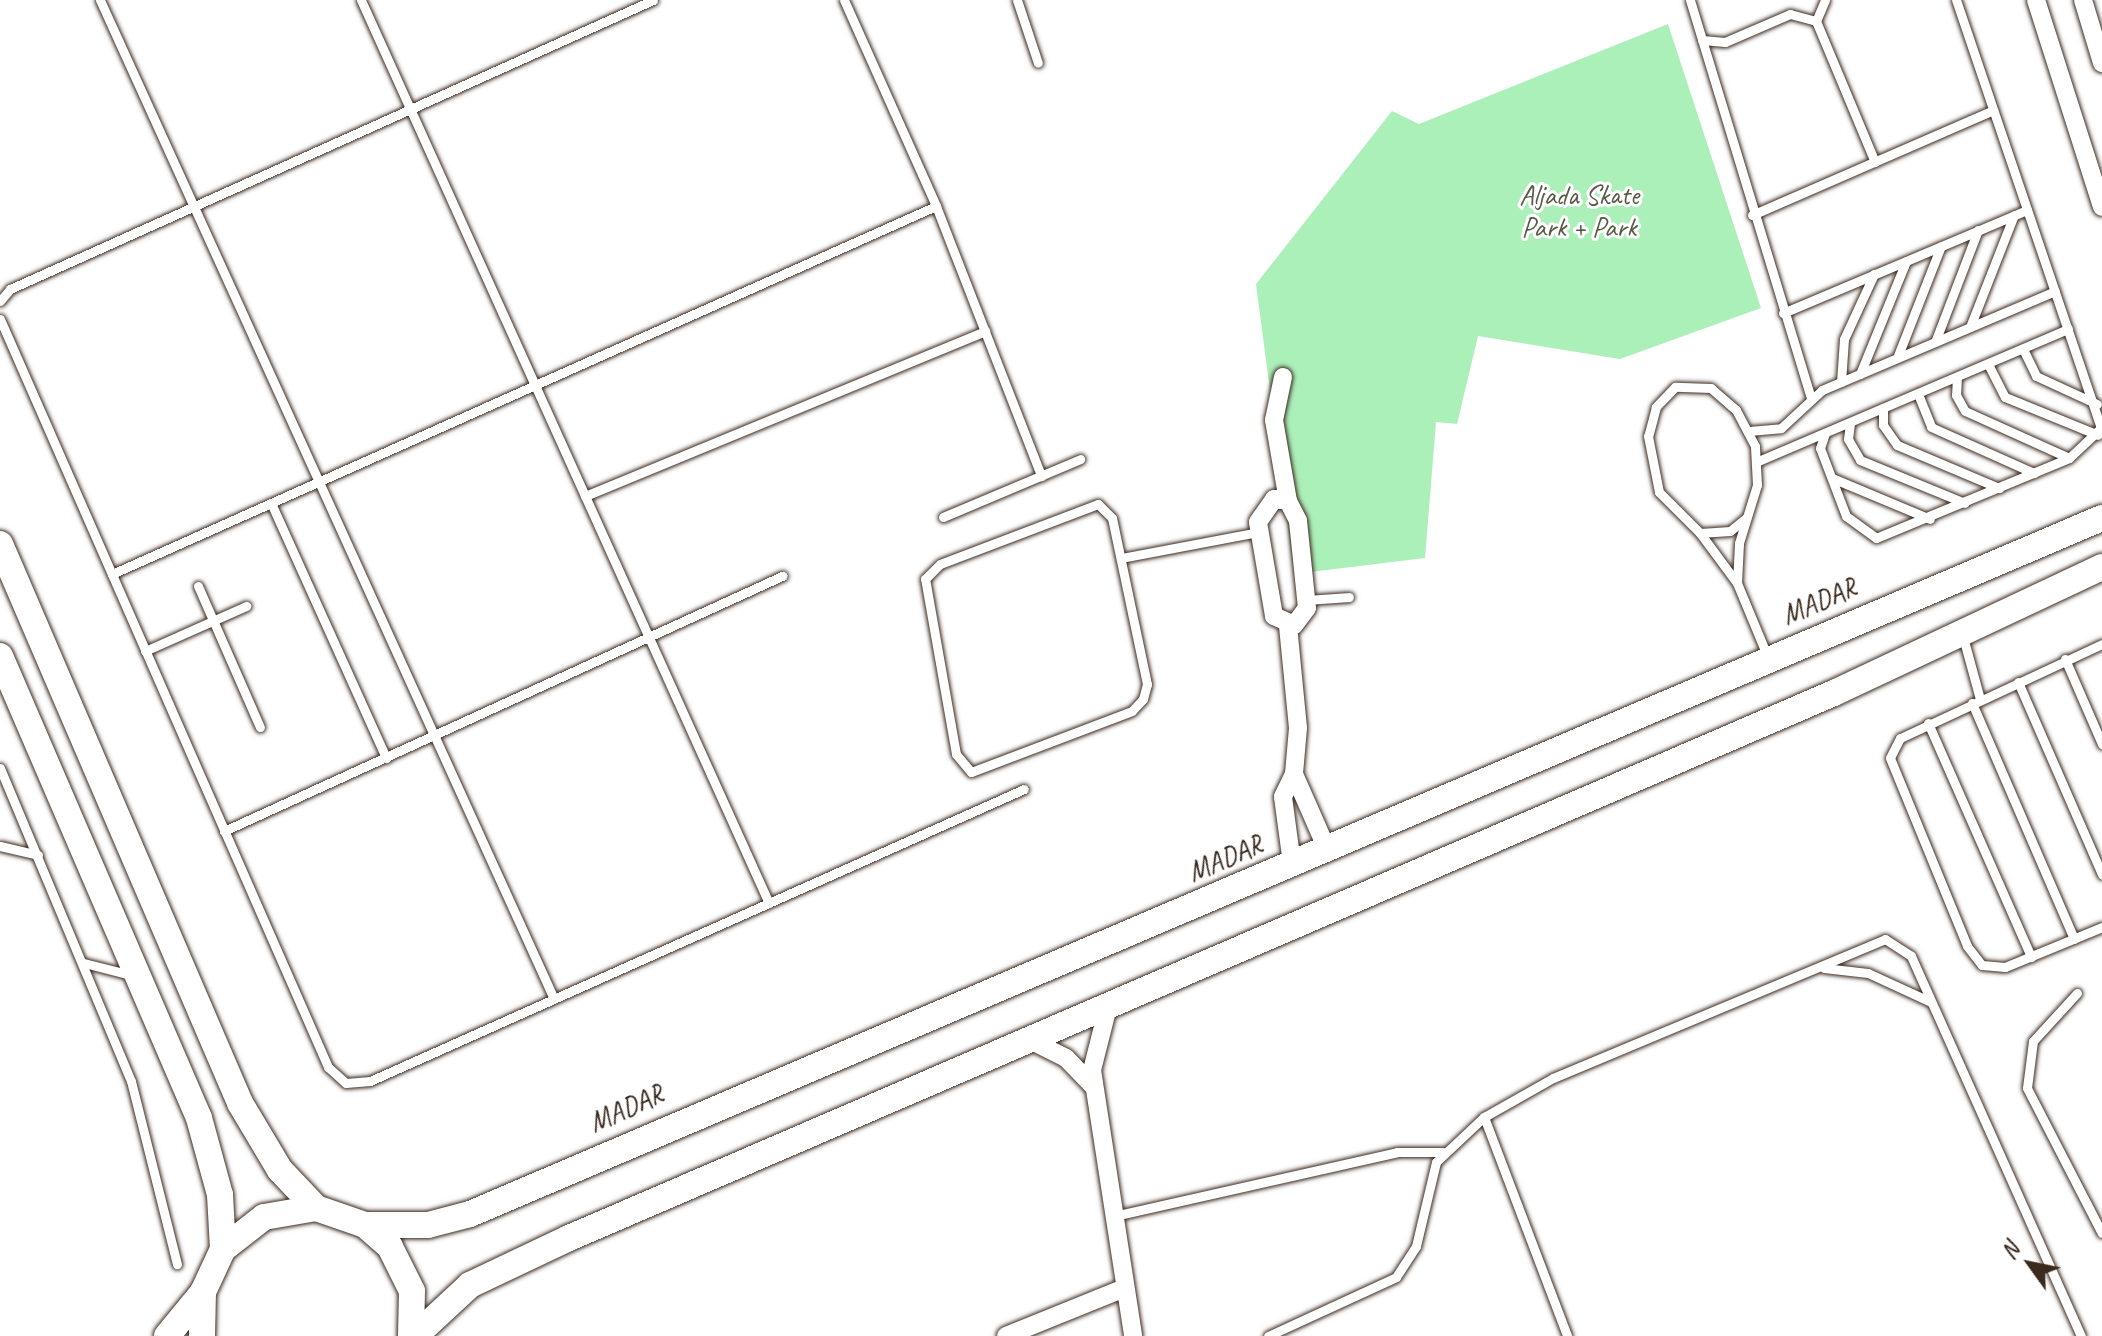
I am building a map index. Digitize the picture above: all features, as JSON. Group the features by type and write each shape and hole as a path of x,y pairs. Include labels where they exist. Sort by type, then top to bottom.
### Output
{"street":[{"path":"2036,0 2102,207"},
{"path":"2083,0 2102,63"},
{"path":"1283,377 1274,420 1288,501 1297,513 1307,600 1304,619 1288,626"},
{"path":"1288,501 1261,508 1259,532 1274,616 1288,626 1298,728 1294,774 1283,797 1292,864"},
{"name":"MADAR","path":"365,1225 428,1225 470,1214 2102,518"},
{"path":"0,544 240,1103 280,1170 316,1208 365,1225 407,1276 413,1336"},
{"path":"413,1336 451,1298 490,1274 1962,634 2102,567"},
{"path":"0,656 208,1143 223,1249"},
{"path":"1294,774 1327,849"},
{"path":"1109,1003 1093,1052 1094,1087 1133,1336"},
{"path":"1030,1040 1066,1058 1094,1087"},
{"path":"167,1336 203,1292 223,1249 264,1217 316,1208"},
{"path":"1006,1336 1125,1288"},
{"path":"202,1336 203,1292"}],"lane":[{"path":"100,0 554,999"},
{"path":"361,0 769,903"},
{"path":"0,301 10,289 653,0"},
{"path":"844,0 936,206 1041,476"},
{"path":"1017,0 1038,63"},
{"path":"1690,0 1752,215 1811,399"},
{"path":"1825,0 1816,21 1875,162"},
{"path":"1956,1 2068,329 2097,404 2098,435"},
{"path":"1702,40 1725,42 1790,14 1816,21"},
{"path":"1752,215 1993,110"},
{"path":"112,574 936,206"},
{"path":"1783,313 2027,210"},
{"path":"1970,327 2014,215"},
{"path":"1935,342 1978,230"},
{"path":"1897,358 1941,246"},
{"path":"1860,374 1906,261"},
{"path":"1841,382 1844,339 1874,274"},
{"path":"1749,431 1788,424 1811,399 1841,382 2055,291"},
{"path":"0,319 224,831 340,1081 370,1081 1024,789"},
{"path":"1758,461 2068,329"},
{"path":"585,496 985,331"},
{"path":"2023,349 2036,376 2097,404"},
{"path":"1988,364 2005,397 2098,435"},
{"path":"1957,377 1965,411 2069,458"},
{"path":"1737,583 1758,461 1749,431 1728,401 1703,385 1675,387 1656,407 1648,450 1654,479 1667,505 1700,533 1737,583 1768,658"},
{"path":"1918,394 1931,427 2034,473"},
{"path":"1883,408 1883,425 1897,445 1999,488"},
{"path":"1850,423 1848,439 1860,460 1965,503"},
{"path":"1825,433 1820,448 1846,516 1864,534 1889,537 2069,458 2098,435"},
{"path":"943,517 1080,459"},
{"path":"1832,478 1930,519"},
{"path":"271,503 386,758"},
{"path":"1091,503 1109,512 1121,558 1147,684 1143,699 1132,711 988,771 964,768 924,593 929,572 1091,503"},
{"path":"1700,533 1730,531 1746,518"},
{"path":"1121,558 1259,532"},
{"path":"224,831 782,576"},
{"path":"198,586 260,727"},
{"path":"1307,600 1349,597"},
{"path":"145,651 246,606"},
{"path":"1962,634 1976,701 2074,939"},
{"path":"2102,644 1928,723 1892,747 1891,770 1967,946 1993,969 2031,957 2102,927"},
{"path":"2065,659 2102,744"},
{"path":"2018,682 2102,874"},
{"path":"1928,723 2031,957"},
{"path":"0,768 84,963 145,1126 177,1264"},
{"path":"0,846 38,855"},
{"path":"1268,1336 1396,1277 1416,1246 1443,1152 1484,1117 1553,1078 1821,968 1874,941 1895,941 1932,1003 2081,1336"},
{"path":"84,963 138,977"},
{"path":"1821,968 1868,973 1932,1003"},
{"path":"2077,993 2033,1041 2027,1088 2102,1233"},
{"path":"1484,1117 1567,1336"},
{"path":"1114,1216 1397,1152 1443,1152"}],"green space":[{"name":"Aljada Skate Park + Park","path":"1668,24 1761,308 1620,359 1478,336 1457,424 1436,422 1425,558 1294,574 1256,284 1392,111 1419,124"}]}
